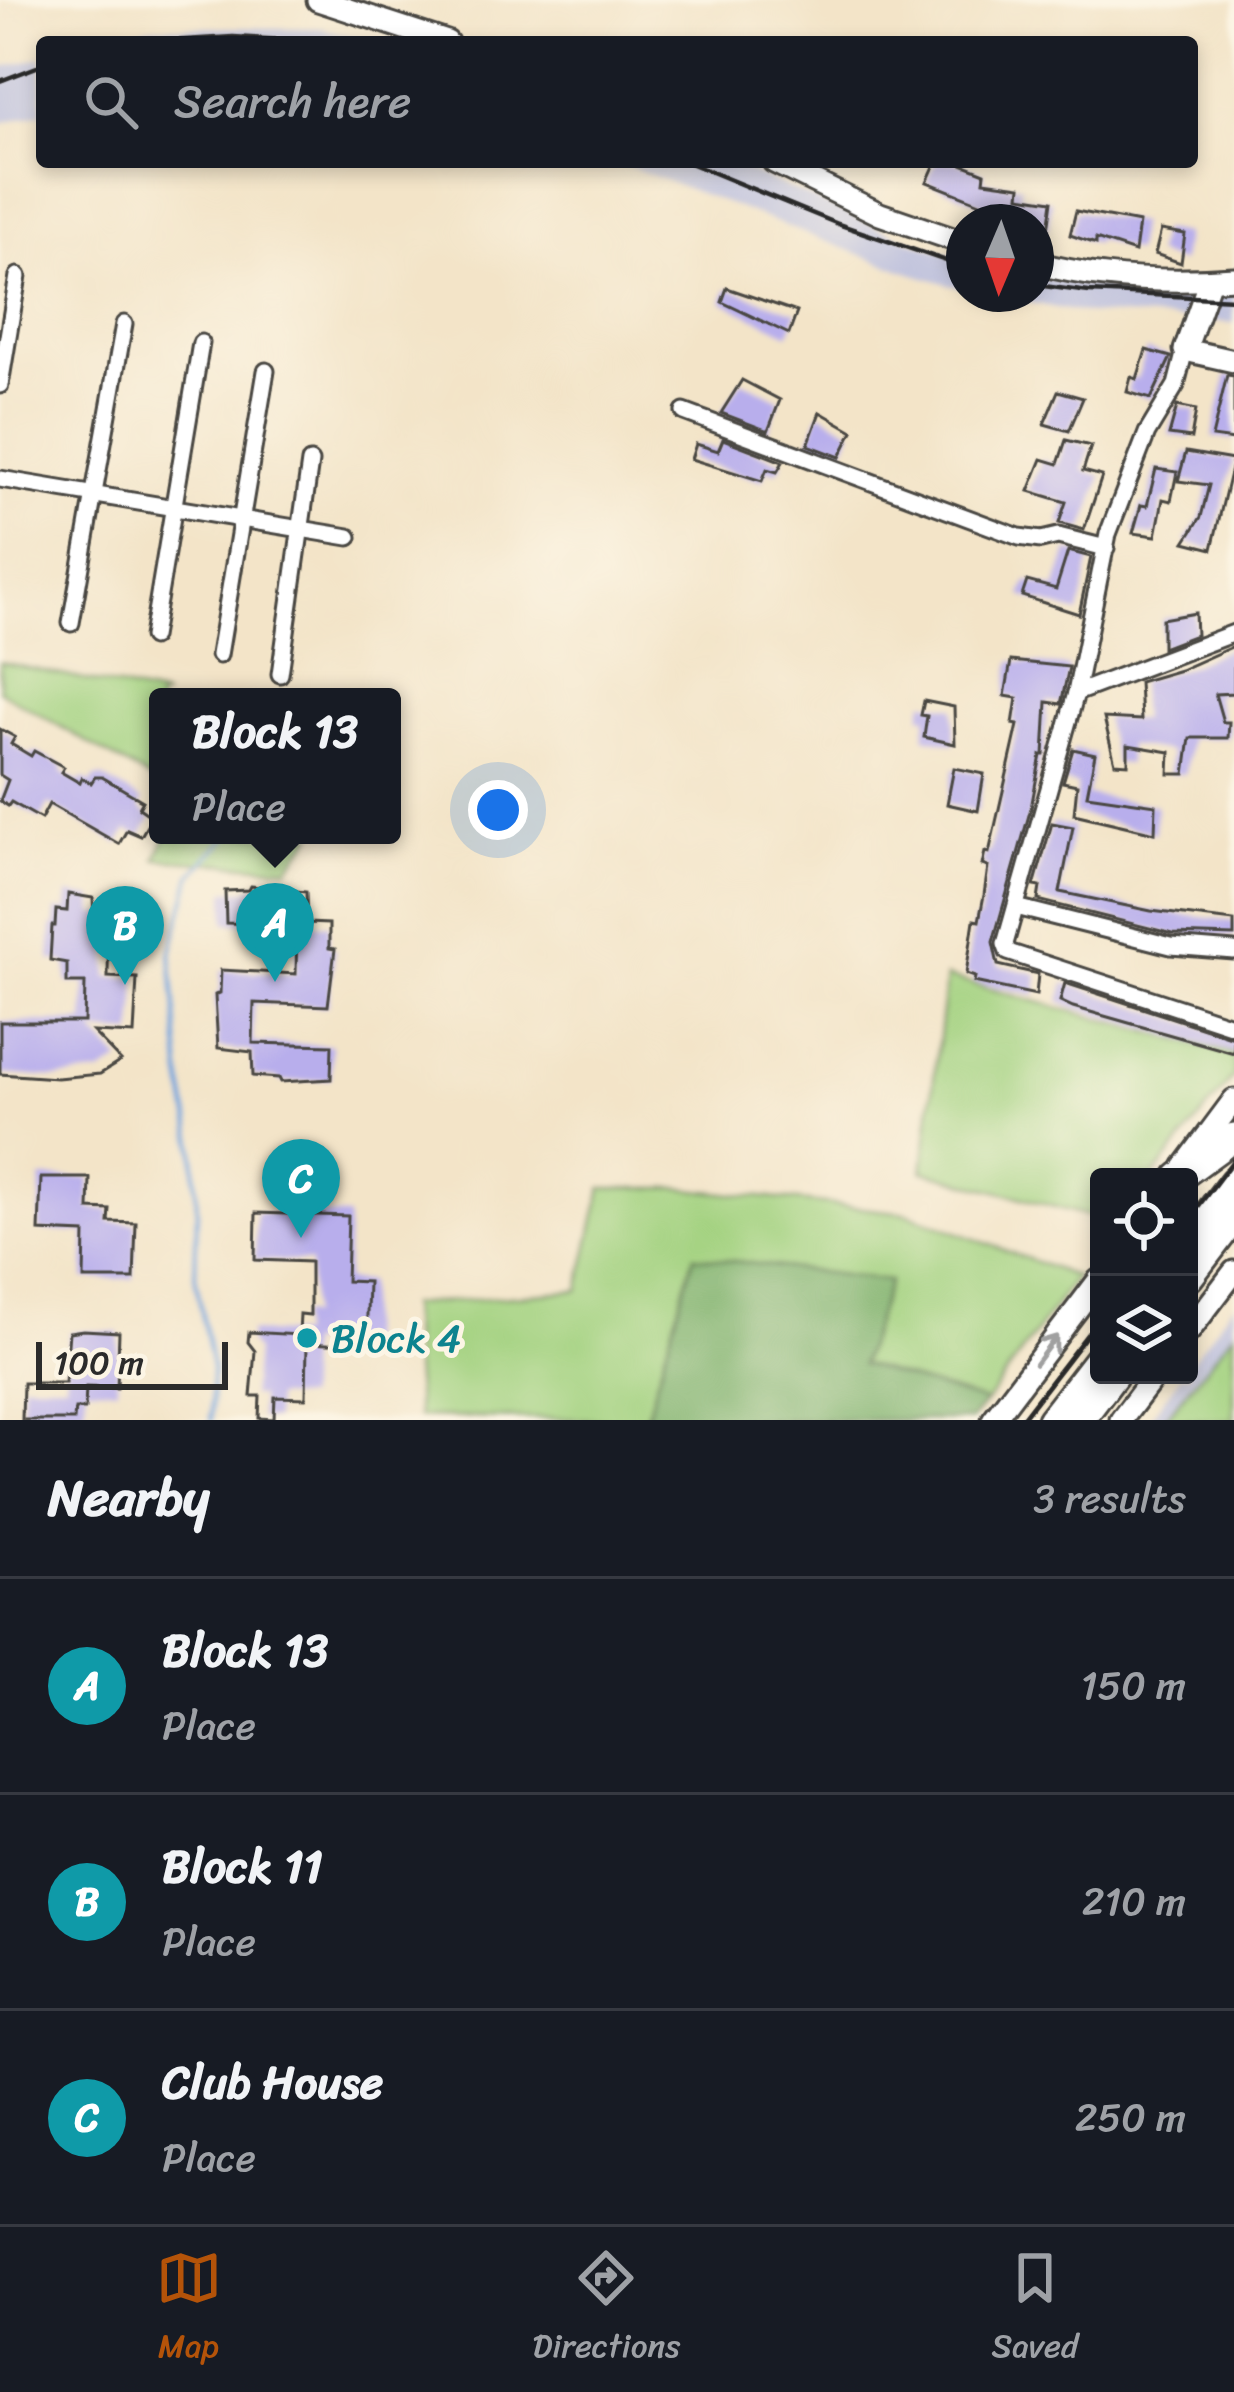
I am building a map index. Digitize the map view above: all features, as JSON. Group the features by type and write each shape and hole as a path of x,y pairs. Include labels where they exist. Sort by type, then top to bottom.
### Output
{"highway":[{"path":"1191,1168 1234,1137"},
{"path":"1198,1228 1234,1181"},
{"path":"1190,1276 1234,1218"},
{"path":"1051,1420 1090,1370"},
{"path":"1080,1420 1107,1384"}],"main road":[{"path":"318,0 429,36"},
{"path":"786,168 880,214 946,237"},
{"path":"1054,268 1078,274 1234,278"},
{"path":"1210,280 1185,350 1234,361"},
{"path":"1185,1168 1234,1100"},
{"path":"1198,1319 1234,1272"},
{"path":"994,1420 1090,1292"},
{"path":"1121,1420 1148,1384"}],"street":[{"path":"0,386 18,276"},
{"path":"70,622 124,324"},
{"path":"152,637 201,343"},
{"path":"1185,350 1176,385 1148,433 1106,548 1076,693 1005,944 1008,952 1234,1025"},
{"path":"219,655 266,371"},
{"path":"684,412 1019,537 1058,536 1106,548"},
{"path":"280,674 310,462"},
{"path":"0,479 349,537"},
{"path":"1076,693 1234,633"},
{"path":"1016,907 1171,946 1234,951"}],"shaded area":[{"path":"151,27 322,28 351,36 117,36"},
{"path":"36,59 36,114 0,123 0,68"},
{"path":"633,168 741,168 946,253 946,284"},
{"path":"1054,279 1139,291 1234,294 1234,323 1088,314 1054,307"},
{"path":"1234,1303 1234,1420 1148,1420 1174,1384 1198,1384 1198,1352"}],"green space":[{"path":"0,662 149,694 149,779 0,691"},
{"path":"163,844 306,844 288,868 156,859"},
{"path":"946,977 1234,1055 1234,1076 1160,1168 1090,1168 1090,1217 923,1171"},
{"path":"602,1188 678,1188 906,1213 1076,1277 986,1402 861,1364 888,1281 694,1256 645,1420 418,1417 409,1305 579,1290"},
{"path":"694,1256 889,1281 861,1364 986,1402 971,1420 645,1420"},
{"path":"1234,1332 1234,1420 1164,1420 1193,1384 1198,1384 1198,1377"}],"building":[{"path":"933,168 972,168 985,173 984,181 1021,186 1020,196 1052,201 1052,204 982,204 927,182"},
{"path":"1076,211 1139,223 1135,252 1070,235"},
{"path":"1161,230 1185,234 1181,263 1155,254"},
{"path":"727,288 797,312 789,334 722,302"},
{"path":"1146,350 1171,357 1151,399 1127,392 1131,377 1137,379"},
{"path":"1227,375 1234,376 1234,440 1212,437"},
{"path":"742,380 780,400 768,431 721,413"},
{"path":"1058,391 1083,398 1069,431 1044,424"},
{"path":"1177,406 1196,410 1191,438 1169,435"},
{"path":"820,412 853,431 840,457 808,445"},
{"path":"723,439 783,462 777,472 767,469 762,481 691,459 696,444 718,451"},
{"path":"1066,440 1091,446 1083,471 1102,476 1084,530 1059,523 1066,502 1029,491 1042,459 1058,464"},
{"path":"1186,452 1233,460 1212,549 1185,542 1201,517 1209,485 1178,481"},
{"path":"1156,469 1177,472 1171,501 1163,499 1156,536 1133,533 1141,505 1147,506"},
{"path":"1068,551 1091,557 1079,614 1022,596 1027,581 1056,589"},
{"path":"1195,613 1196,635 1162,648 1162,619"},
{"path":"1234,646 1234,693 1215,694 1223,722 1229,722 1228,738 1190,738 1185,774 1169,774 1170,752 1128,745 1128,764 1115,763 1104,718 1141,720 1139,682"},
{"path":"1011,661 1069,667 1061,704 1047,702 1044,755 993,942 998,965 1038,974 1036,995 974,982 975,977 966,974 974,920 979,921 984,895 988,867 982,865 985,852 989,853 1018,725 1013,724 1017,698 1005,696"},
{"path":"924,701 954,707 955,744 924,737"},
{"path":"0,729 15,737 11,744 64,767 61,772 80,783 82,778 91,783 102,777 143,801 139,808 149,815 149,822 141,836 127,830 119,844 49,804 41,819 11,802 8,806 0,801 8,780 0,775"},
{"path":"1073,749 1095,754 1087,795 1156,805 1155,833 1074,814 1077,785 1063,782"},
{"path":"954,768 984,774 978,811 947,804"},
{"path":"1052,823 1073,827 1060,892 1151,911 1234,921 1234,936 1173,934 1038,900 1040,887 1034,886"},
{"path":"251,886 306,892 307,923 329,924 329,948 335,949 328,1006 254,1003 253,1043 332,1045 331,1079 281,1082 253,1076 252,1052 218,1048 215,995 220,993 221,970 296,974 297,925 226,923 225,891"},
{"path":"68,894 93,898 94,914 109,914 108,977 137,978 134,1034 93,1032 121,1061 100,1074 57,1078 0,1074 0,1022 84,1022 85,983 67,983 67,963 50,960 56,910 67,911"},
{"path":"1065,983 1234,1038 1234,1053 1073,1007 1060,1001"},
{"path":"41,1178 90,1178 89,1209 110,1210 109,1222 136,1223 134,1279 84,1279 85,1233 39,1231"},
{"path":"256,1213 348,1216 346,1281 368,1282 366,1346 307,1343 306,1398 275,1397 274,1419 259,1418 260,1396 251,1396 255,1351 248,1342 249,1332 299,1335 300,1314 310,1315 310,1262 255,1260"},
{"path":"69,1332 119,1332 117,1388 86,1387 85,1409 75,1409 74,1420 22,1420 23,1383 65,1383"}],"waterway":[{"path":"211,1420 212,1368 195,1276 194,1147 181,1071 171,953 192,875 221,844"}],"railway":[{"path":"0,81 36,67"},
{"path":"702,168 838,224 946,261"},
{"path":"1054,287 1234,299"},
{"path":"1198,1207 1234,1159"},
{"path":"1021,1420 1090,1331"}],"place":[{"name":"Block 13","path":"275,982"},
{"name":"Block 11","path":"125,985"},
{"name":"Club House","path":"301,1238"},
{"name":"Block 4","path":"307,1338"}]}
